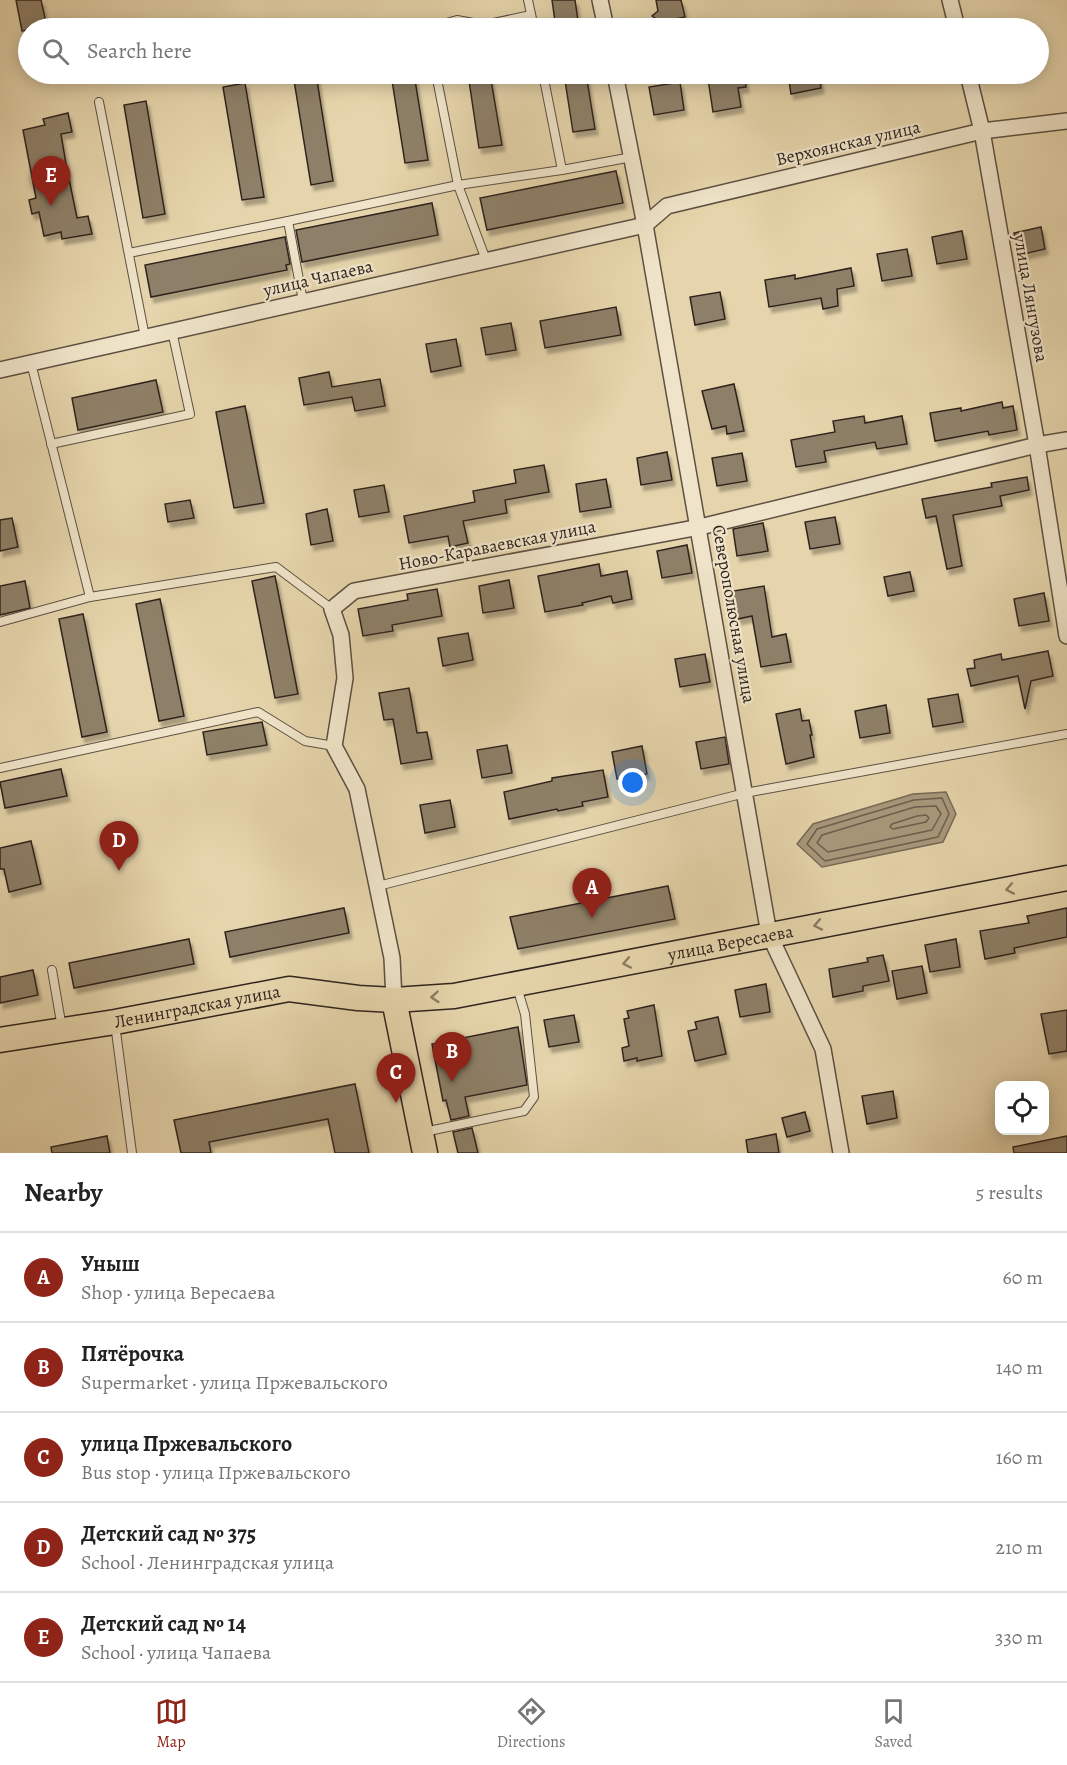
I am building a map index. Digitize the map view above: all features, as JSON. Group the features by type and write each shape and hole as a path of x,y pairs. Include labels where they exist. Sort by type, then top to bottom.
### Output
{"main road":[{"name":"улица Вересаева","path":"394,1000 454,996 517,985 1067,878"},
{"name":"Ленинградская улица","path":"0,1040 115,1022 289,989 358,999 394,1000"},
{"path":"394,1000 423,1143"}],"street":[{"path":"600,0 604,18"},
{"path":"950,0 954,18"},
{"name":"Северополюсная улица","path":"617,84 700,527 770,934 823,1049 841,1153"},
{"name":"улица Лянгузова","path":"970,84 982,131 1037,445 1067,636"},
{"name":"Верхоянская улица","path":"645,225 667,206 982,131 1067,121"},
{"name":"улица Чапаева","path":"0,370 645,225"},
{"name":"Ново-Караваевская улица","path":"332,609 354,591 700,527 1037,445 1067,440"},
{"path":"332,609 341,635 345,678 334,746 357,789 392,958 394,1000"}],"lane":[{"path":"528,0 532,18"},
{"path":"517,18 531,15"},
{"path":"438,84 458,186 486,260"},
{"path":"545,84 562,170"},
{"path":"99,102 145,337"},
{"path":"129,253 458,186 632,157"},
{"path":"288,221 303,301"},
{"path":"51,444 190,414 172,331"},
{"path":"31,363 90,597"},
{"path":"0,622 90,597 276,567 332,609"},
{"path":"0,768 258,712 305,741 334,746"},
{"path":"378,886 745,793 1067,734"},
{"path":"52,970 62,1030"},
{"path":"423,1143 524,1111 534,1097 525,1014 517,985"},
{"path":"115,1022 132,1153"}],"water":[{"path":"946,792 956,814 943,842 822,867 797,844 813,824 913,794"}],"building":[{"path":"16,0 41,0 45,18 19,18"},
{"path":"552,0 575,0 578,18 555,18"},
{"path":"656,0 681,0 685,17 655,18 652,16 658,11"},
{"path":"245,84 264,197 242,200 223,87"},
{"path":"295,84 318,84 333,181 311,185"},
{"path":"393,84 416,84 428,160 405,163"},
{"path":"469,84 492,84 502,145 479,148"},
{"path":"566,84 588,84 595,129 573,132"},
{"path":"680,84 684,110 654,115 649,87"},
{"path":"709,84 746,84 746,87 738,88 741,107 713,112"},
{"path":"790,84 820,84 821,88 791,94"},
{"path":"146,101 165,214 143,218 124,105"},
{"path":"68,113 72,132 61,134 66,164 77,218 88,216 92,234 62,239 61,232 44,236 39,212 32,214 29,200 36,198 23,130 45,125 43,119"},
{"path":"616,171 623,203 487,230 480,198"},
{"path":"432,203 438,235 302,262 296,230"},
{"path":"1041,227 1045,249 1019,255 1014,233"},
{"path":"962,231 967,259 937,264 932,237"},
{"path":"285,237 290,264 286,265 287,270 151,297 145,265"},
{"path":"907,249 912,276 882,281 877,254"},
{"path":"851,268 854,286 837,289 838,306 823,309 821,298 769,307 765,280 795,275 795,279"},
{"path":"720,292 725,319 695,325 690,297"},
{"path":"616,307 621,335 545,348 540,321"},
{"path":"511,323 516,350 486,355 481,328"},
{"path":"456,339 461,366 431,372 426,344"},
{"path":"329,372 332,387 380,379 385,406 355,411 352,397 304,405 299,378"},
{"path":"156,380 163,412 78,430 72,398"},
{"path":"734,384 744,431 727,434 726,426 712,429 702,391"},
{"path":"1002,402 1003,408 1013,406 1017,430 989,435 988,431 935,441 930,413 961,408 961,411"},
{"path":"245,406 264,503 234,508 216,412"},
{"path":"864,416 865,423 902,416 907,444 877,449 875,442 824,451 826,462 796,467 791,440 835,432 833,421"},
{"path":"667,452 672,480 641,485 637,458"},
{"path":"742,453 747,481 717,486 712,458"},
{"path":"544,465 549,492 505,500 507,513 463,521 468,543 450,547 448,536 409,543 404,516 475,502 473,491 516,483 514,470"},
{"path":"1027,477 1029,490 1000,496 1002,506 953,515 962,566 947,569 936,516 926,518 922,499 992,487 991,483"},
{"path":"606,479 611,507 580,512 576,484"},
{"path":"384,485 389,512 359,517 354,490"},
{"path":"190,500 194,518 168,522 165,504"},
{"path":"327,509 333,541 311,545 306,514"},
{"path":"835,517 840,544 810,549 805,522"},
{"path":"12,518 18,547 0,551 0,520"},
{"path":"763,523 768,551 737,556 733,529"},
{"path":"687,545 692,573 662,578 657,551"},
{"path":"599,564 601,576 627,571 632,599 613,603 611,596 582,603 583,605 545,612 538,576"},
{"path":"910,572 914,591 888,596 884,577"},
{"path":"275,576 298,694 275,698 252,581"},
{"path":"509,580 514,608 483,613 479,586"},
{"path":"25,581 30,608 0,615 0,586"},
{"path":"764,586 772,637 786,634 791,662 761,667 752,616 738,619 733,591"},
{"path":"437,589 442,616 392,625 393,631 363,636 358,609 408,600 407,594"},
{"path":"1044,593 1049,621 1019,626 1014,599"},
{"path":"160,599 184,716 159,721 136,604"},
{"path":"83,614 107,732 82,737 59,619"},
{"path":"468,633 473,660 443,666 438,638"},
{"path":"1048,651 1053,676 1031,681 1025,709 1018,676 971,686 967,669 975,668 974,660 1001,654 1002,660"},
{"path":"705,654 710,682 680,687 675,659"},
{"path":"409,688 417,733 427,732 432,759 401,764 393,719 384,720 379,693"},
{"path":"958,694 963,722 933,727 928,699"},
{"path":"886,705 890,733 860,738 855,711"},
{"path":"800,709 802,721 809,720 814,757 786,764 776,714"},
{"path":"262,722 267,745 207,755 203,732"},
{"path":"725,737 729,764 701,769 696,742"},
{"path":"507,745 512,773 482,778 477,750"},
{"path":"642,746 647,774 617,779 612,752"},
{"path":"61,769 67,796 5,808 0,782"},
{"path":"603,770 608,797 582,802 583,806 509,819 504,792 552,781 552,778"},
{"path":"450,800 455,827 425,833 420,805"},
{"path":"31,841 41,884 9,892 4,869 0,869 0,848"},
{"path":"668,886 675,919 518,949 510,917"},
{"path":"344,908 349,933 230,957 225,932"},
{"path":"1067,908 1067,937 1014,948 1015,953 985,959 980,931 1029,923 1027,916"},
{"path":"189,939 194,964 74,988 69,963"},
{"path":"956,939 960,967 930,972 925,945"},
{"path":"883,955 889,981 863,986 863,991 833,997 829,969 868,962 867,958"},
{"path":"922,966 927,993 897,999 892,971"},
{"path":"33,970 38,995 0,1003 0,977"},
{"path":"766,984 770,1012 740,1017 735,990"},
{"path":"654,1005 662,1056 624,1061 622,1048 629,1046 624,1019 629,1018 627,1011"},
{"path":"1067,1010 1067,1051 1049,1054 1041,1014"},
{"path":"574,1015 579,1042 549,1047 544,1020"},
{"path":"718,1017 726,1054 695,1061 688,1031 697,1029 695,1022"},
{"path":"518,1027 527,1085 465,1097 469,1116 451,1120 446,1100 443,1101 432,1044"},
{"path":"355,1084 369,1153 335,1153 328,1119 209,1142 211,1153 181,1153 174,1120"},
{"path":"893,1091 897,1118 867,1124 862,1096"},
{"path":"805,1112 810,1131 787,1137 782,1118"},
{"path":"472,1128 478,1153 458,1153 453,1132"},
{"path":"776,1134 779,1153 748,1153 746,1140"},
{"path":"107,1136 110,1153 52,1153 51,1147"},
{"path":"1067,1136 1067,1153 1014,1153 1013,1147"}],"place":[{"name":"Детский сад № 14","path":"51,206"},
{"name":"Детский сад № 375","path":"119,871"},
{"name":"Уныш","path":"592,918"},
{"name":"Пятёрочка","path":"452,1082"},
{"name":"улица Пржевальского","path":"396,1103"}]}
